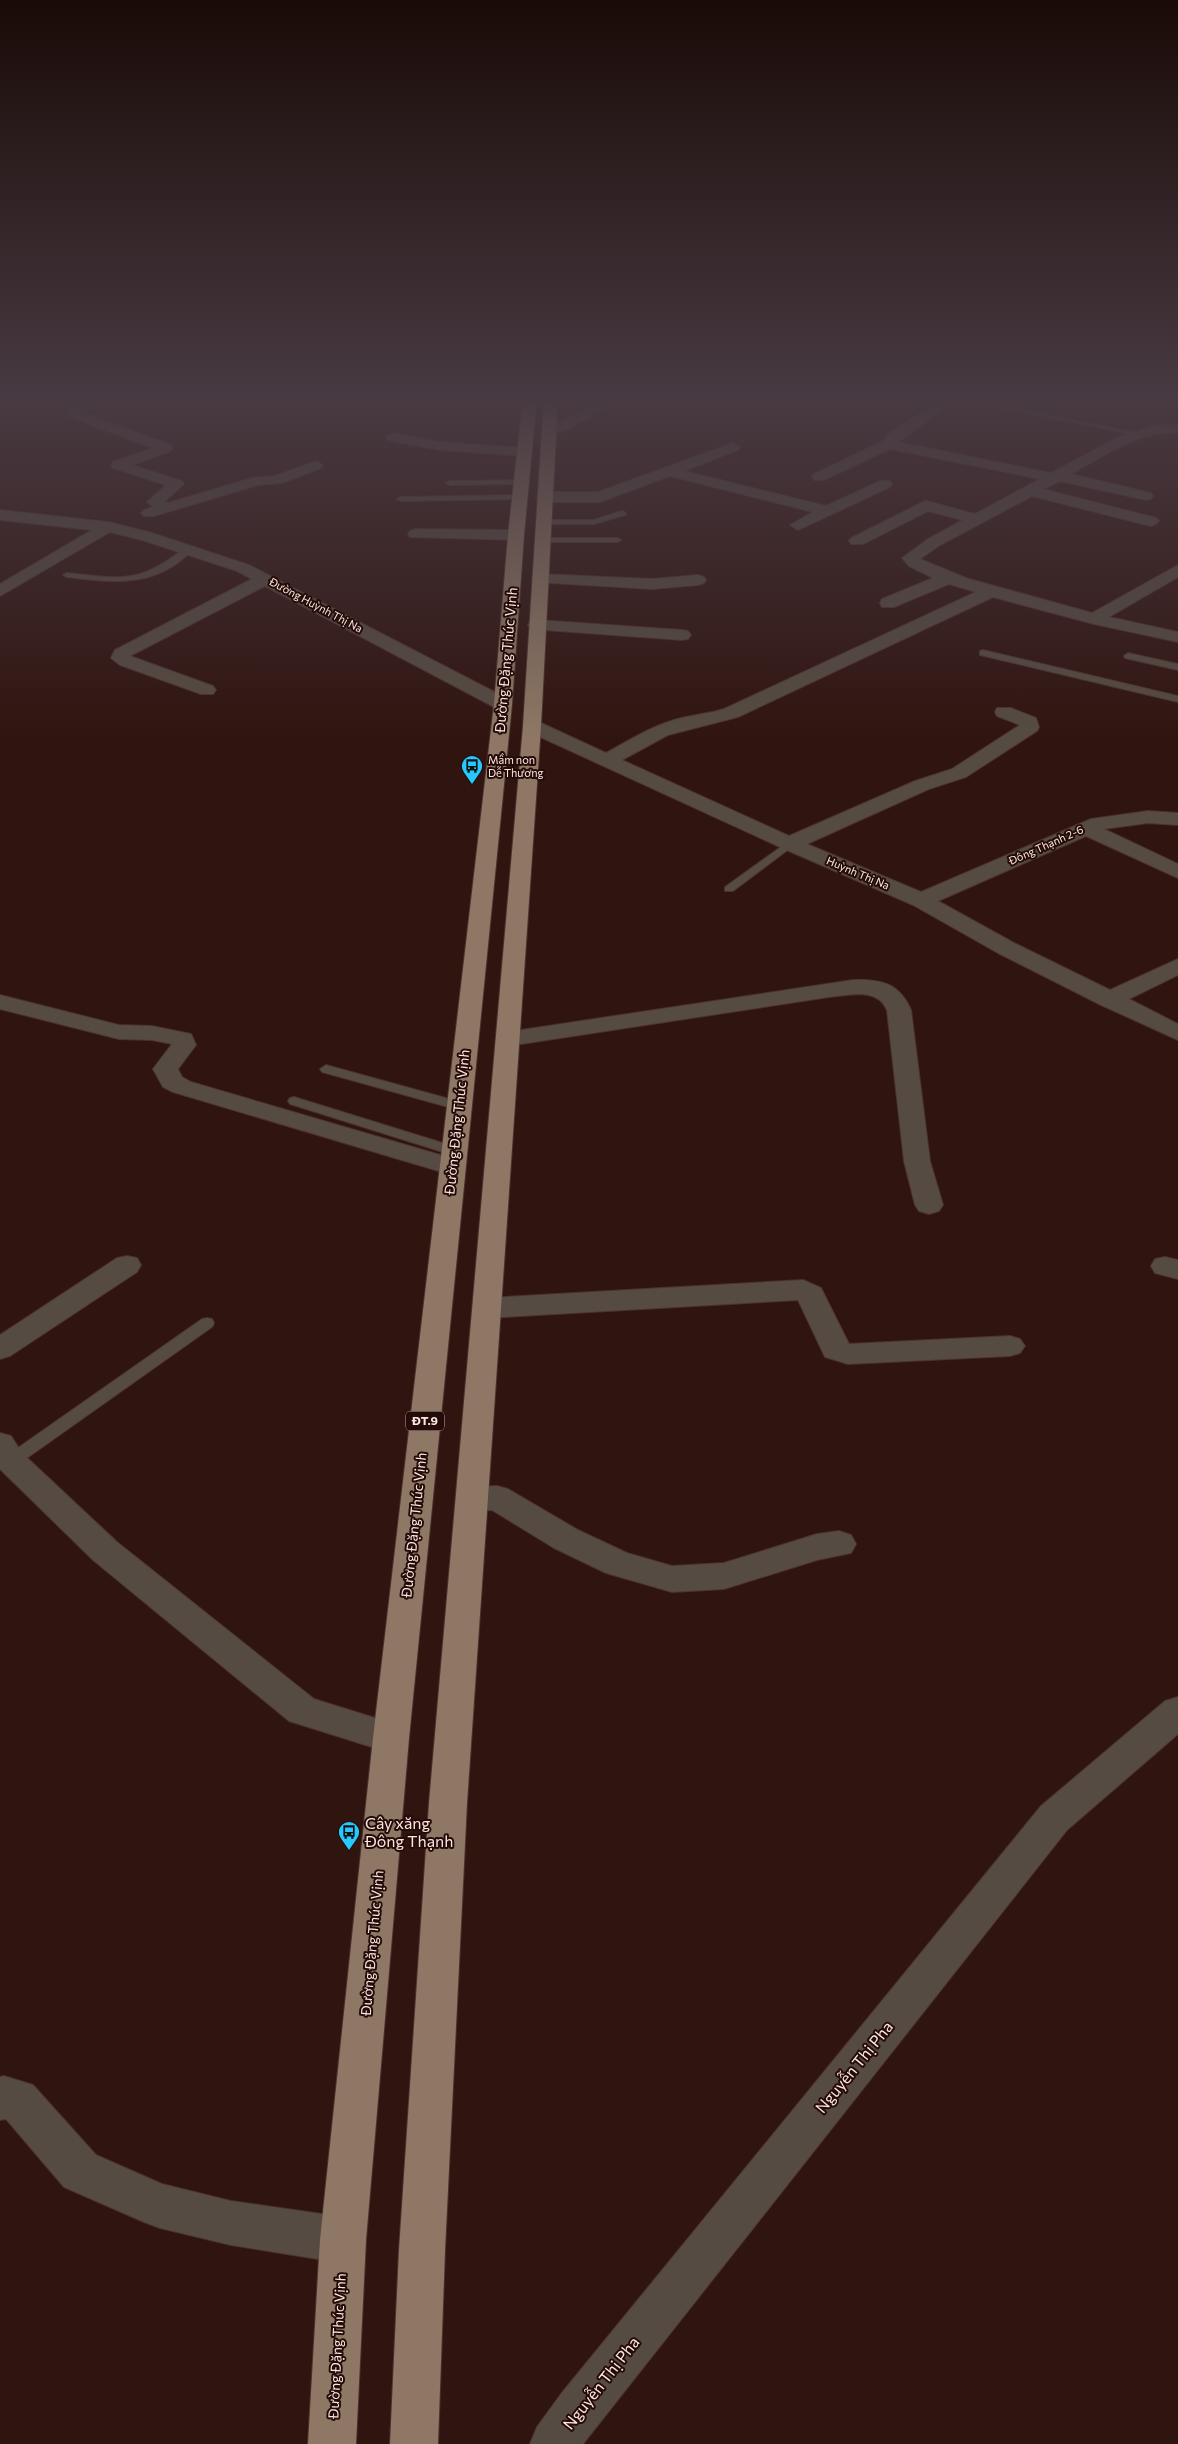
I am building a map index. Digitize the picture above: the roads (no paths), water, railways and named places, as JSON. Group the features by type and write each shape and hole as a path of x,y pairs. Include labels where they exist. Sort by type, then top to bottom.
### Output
{"main road":[{"name":"Đường Đặng Thúc Vịnh","path":"414,2444 422,2250 448,1803 532,726 540,579 531,512"},
{"name":"Đường Đặng Thúc Vịnh","path":"332,2444 343,2240 392,1738 503,704 531,512"}],"street":[{"path":"0,591 105,527 152,512"},
{"path":"416,534 531,512"},
{"path":"798,525 826,512"},
{"path":"858,541 914,512"},
{"path":"950,512 978,519"},
{"path":"991,512 916,554 910,558 910,562 948,578 990,592 1094,619 1178,637"},
{"path":"1108,512 1151,521"},
{"name":"Đường Huỳnh Thị Na","path":"0,515 105,527 146,536 243,568 503,704"},
{"path":"1094,619 1178,570"},
{"path":"888,603 948,578"},
{"path":"207,690 126,661 120,658 121,654 265,579"},
{"path":"540,579 652,584 698,580"},
{"path":"605,761 667,729 731,713 990,592"},
{"path":"537,625 682,635"},
{"path":"788,844 922,785 959,773 1030,727 1029,722 1004,712"},
{"name":"Huỳnh Thị Na","path":"532,726 788,844 921,900 1006,948 1178,1033"},
{"name":"Đông Thạnh 2-6","path":"921,900 1098,823 1148,816 1178,819"},
{"path":"1086,828 1178,872"},
{"path":"1109,1000 1178,966"},
{"path":"508,1039 829,990 862,987 879,990 893,997 899,1010 917,1161 929,1205"},
{"path":"0,1002 129,1034 152,1033 174,1037 182,1040 184,1045 165,1069 172,1082 182,1087 453,1159"},
{"path":"0,1349 127,1265"},
{"path":"486,1308 803,1290 811,1294 836,1350 848,1354 1010,1346"},
{"path":"5,1453 105,1551 302,1710 392,1738"},
{"path":"473,1499 497,1498 566,1539 618,1564 672,1579 724,1576 817,1547 839,1544"},
{"name":"Nguyễn Thị Pha","path":"554,2444 584,2403 1054,1818 1178,1712"},
{"path":"0,2099 4,2097 18,2100 80,2170 160,2206 231,2223 343,2240"}],"lane":[{"path":"531,512 594,522 622,513"},
{"path":"531,512 617,540"},
{"path":"67,575 114,580 138,578 159,571 189,549"},
{"path":"983,653 1178,699"},
{"path":"1128,656 1178,667"},
{"path":"729,889 788,844"},
{"path":"326,1069 459,1106"},
{"path":"294,1101 453,1159"},
{"path":"5,1453 206,1322"}],"place":[{"name":"Mầm non Dễ Thương","path":"472,785"},
{"name":"Cây xăng Đông Thạnh","path":"349,1851"}]}
